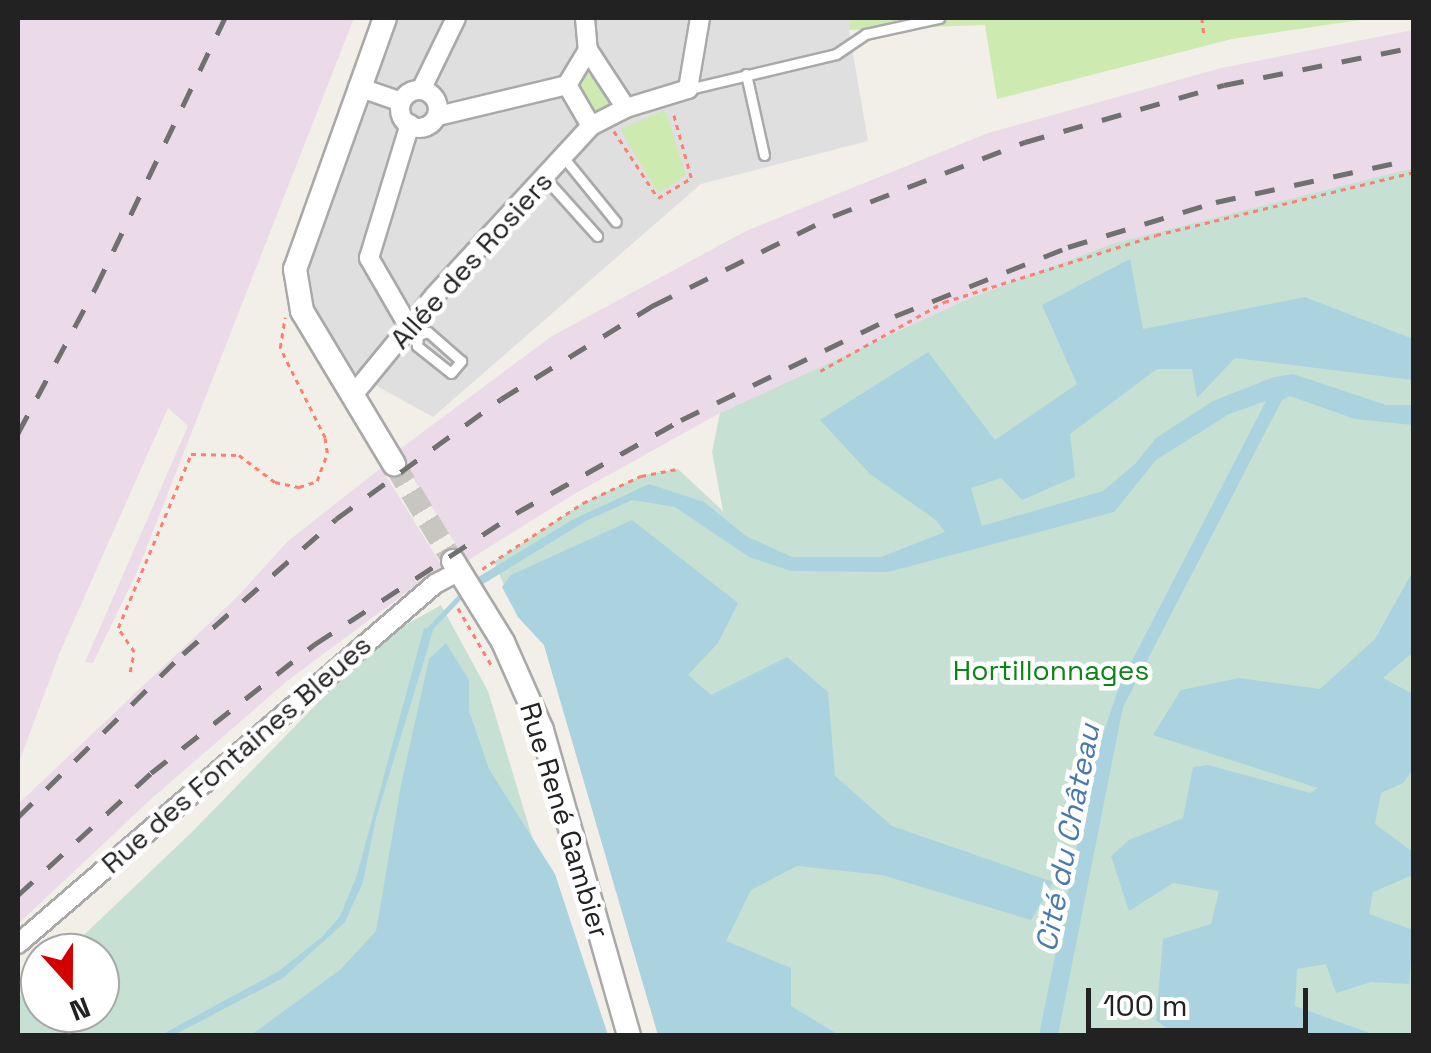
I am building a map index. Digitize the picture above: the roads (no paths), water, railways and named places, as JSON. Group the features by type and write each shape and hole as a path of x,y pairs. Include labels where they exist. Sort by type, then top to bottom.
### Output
{"street":[{"path":"385,18 295,269 296,294 394,464"},
{"path":"422,88 456,18"},
{"path":"586,34 626,108 688,89 700,18"},
{"path":"568,85 586,34"},
{"path":"358,87 399,101 410,124 422,129 438,116 568,85"},
{"path":"568,85 599,124"},
{"path":"399,101 405,92 422,88"},
{"path":"422,88 430,94 438,116"},
{"name":"Allée des Rosiers","path":"352,396 414,331 564,158 599,124 626,108"},
{"path":"410,124 368,258 414,331"},
{"name":"Rue des Fontaines Bleues","path":"18,944 435,584 458,571"},
{"name":"Rue René Gambier","path":"458,571 503,642 542,730 629,1036"}],"lane":[{"path":"688,89 836,54 866,34 939,18"},
{"path":"746,74 764,154"},
{"path":"564,158 616,222"},
{"path":"545,178 597,236"},
{"path":"414,331 428,332 462,361 451,373 417,346 414,331"}],"water":[{"path":"1130,259 1143,329 1305,297 1413,339 1413,380 1235,358 1197,398 1192,369 1157,369 1070,434 1075,477 1022,500 1001,478 971,488 982,526 1103,491 1135,464 1156,438 1213,401 1274,377 1293,374 1386,405 1413,405 1413,425 1355,419 1290,396 1282,400 1123,707 1058,1035 1039,1035 1095,758 1120,684 1266,401 1229,414 1156,460 1114,512 888,572 791,571 749,557 675,507 632,500 586,521 480,586 475,579 572,520 649,484 704,502 746,536 792,557 881,557 945,532 936,520 870,474 820,420 928,352 995,440 1077,384 1042,305"},
{"path":"632,520 738,603 718,643 688,675 711,695 787,657 828,692 835,776 892,826 1053,882 1031,920 882,875 797,866 751,890 726,941 791,968 791,1006 839,1035 658,1035 544,645 518,617 502,587 511,575"},
{"path":"1413,571 1413,652 1383,678 1413,694 1413,769 1403,783 1381,793 1375,824 1413,852 1413,875 1373,892 1369,914 1413,930 1409,984 1371,982 1336,993 1326,964 1297,969 1295,1006 1375,1035 1175,1035 1156,1020 1163,939 1211,924 1219,891 1173,883 1129,911 1111,856 1129,840 1183,818 1193,767 1208,765 1310,793 1318,788 1153,735 1181,690 1239,678 1320,689 1375,639"},
{"path":"424,628 433,631 376,818 363,882 345,922 283,978 174,1035 161,1035 279,971 322,937 340,916 357,875"},
{"path":"446,643 469,680 469,711 489,769 555,874 608,1035 251,1035 340,970 376,931 401,785 429,659"}],"waterway":[{"name":"Cité du Château","path":"427,631 464,592"}],"tunnel":[{"path":"394,464 453,561"}],"railway":[{"path":"18,433 96,287 225,18"},
{"path":"18,817 183,654 336,519 501,399 654,305 833,216 1025,142 1224,85 1414,47"},
{"path":"18,895 151,773 315,644 516,513 681,420 895,316 1068,247 1216,202 1414,159"}],"park label":[{"name":"Hortillonnages","path":"1051,670"}]}
